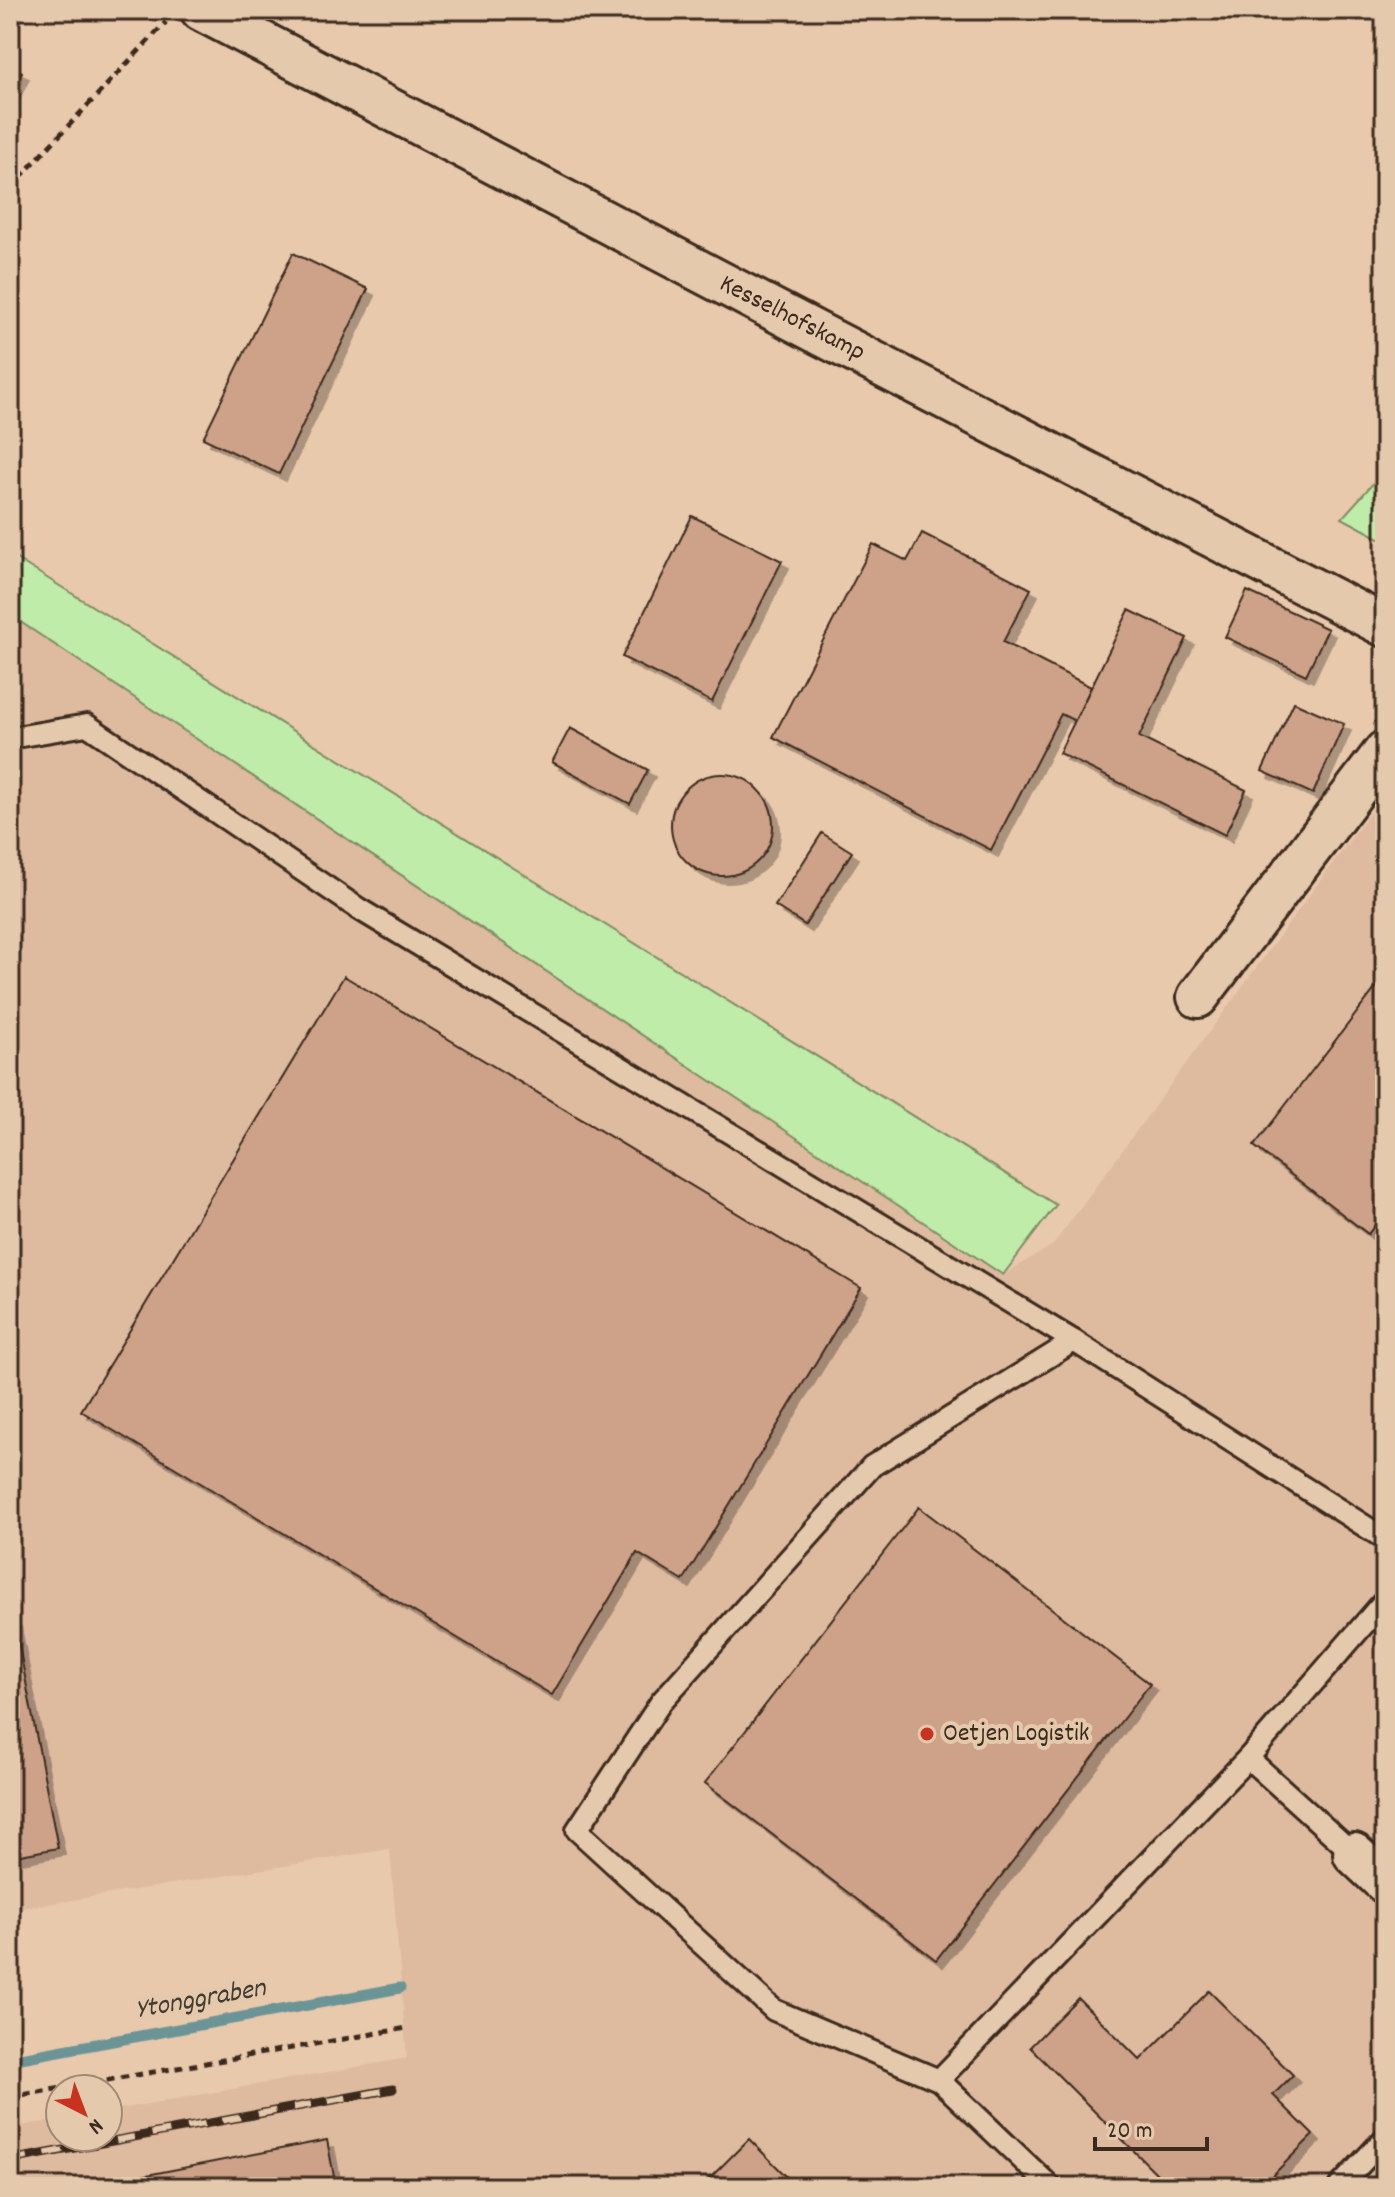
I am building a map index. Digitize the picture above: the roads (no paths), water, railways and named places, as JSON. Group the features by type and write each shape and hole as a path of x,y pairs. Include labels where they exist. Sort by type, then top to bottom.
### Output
{"street":[{"name":"Kesselhofskamp","path":"184,16 816,332 1385,626"},
{"path":"1198,997 1385,751"},
{"path":"1354,1854 1385,1883"}],"lane":[{"path":"10,738 87,725 359,909 1074,1341 1385,1539"},
{"path":"1051,2187 939,2080 774,2010 577,1830 661,1702 872,1466 1074,1341"},
{"path":"939,2080 1248,1758 1385,1600"},
{"path":"1248,1758 1354,1854"},
{"path":"1339,2187 1385,2138"}],"waterway":[{"name":"Ytonggraben","path":"10,2060 400,1988"}],"railway":[{"path":"10,2160 393,2089"}],"place":[{"name":"Oetjen Logistik","path":"927,1734"}]}
